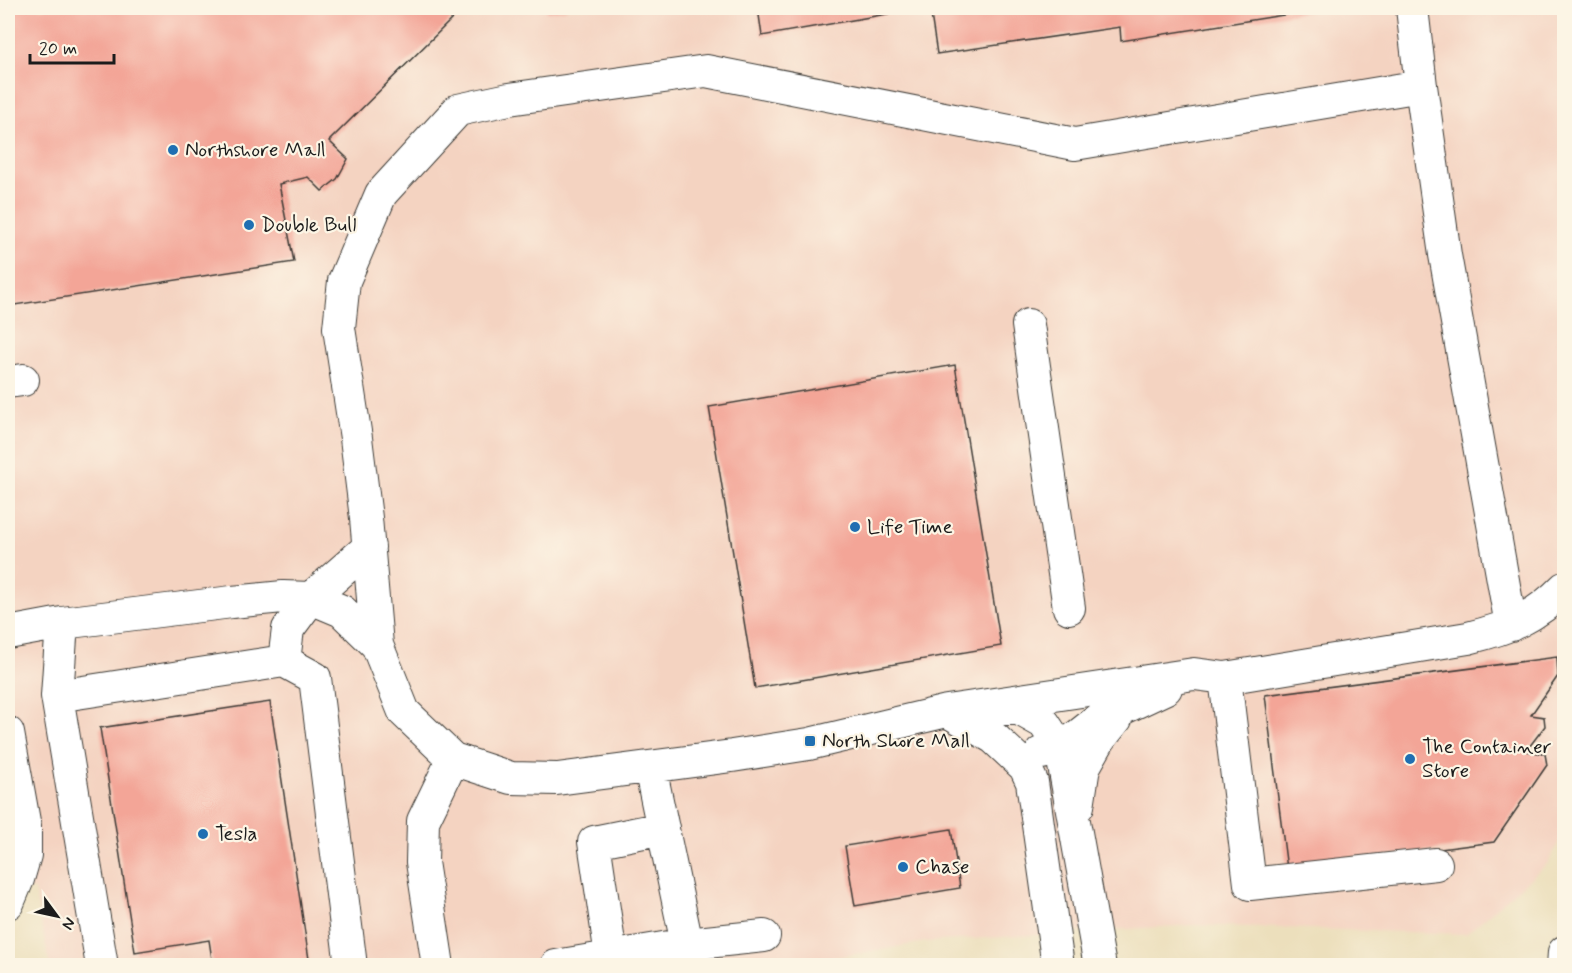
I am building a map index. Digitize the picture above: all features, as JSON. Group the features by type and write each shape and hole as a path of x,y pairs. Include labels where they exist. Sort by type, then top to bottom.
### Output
{"street":[{"path":"1412,8 1445,255 1511,625"},
{"path":"1421,86 1075,144 706,71 509,99 458,111 381,194 344,281 339,328 356,438 369,547 377,645 404,712 453,759 511,778 557,779 809,744 947,711 1194,674 1225,678 1468,638 1498,630 1528,618 1555,598 1564,588"},
{"path":"1028,325 1069,608"},
{"path":"284,661 288,630 311,598 369,547"},
{"path":"8,633 62,623 284,597 311,598 342,611 377,645"},
{"path":"62,623 57,696 102,966"},
{"path":"57,696 284,661 315,678 351,966"},
{"path":"947,711 994,738 1040,754 1061,748 1098,720 1194,674"},
{"path":"1225,678 1250,884 1436,864"},
{"path":"947,711 1019,708 1044,723 1061,748 1100,966"},
{"path":"1075,827 1084,767 1100,739 1125,708"},
{"path":"8,733 25,827 25,855 8,903"},
{"path":"994,738 1025,767 1032,782 1058,966"},
{"path":"439,965 422,862 423,821 453,759"},
{"path":"650,767 687,944"},
{"path":"611,957 594,842 663,828"},
{"path":"556,966 687,944 764,936"},
{"path":"1563,966 1564,952"}],"shaded area":[{"name":"Northshore Mall","path":"8,8 1564,8 1564,832 1548,863 1466,934 1192,925 925,942 786,966 50,966 34,889 8,894"}],"building":[{"name":"Northshore Mall","path":"8,8 505,9 454,17 329,141 348,159 337,179 322,191 308,177 279,184 294,262 8,306"},
{"path":"546,8 567,8 567,9 547,12"},
{"path":"758,8 915,8 915,9 762,36"},
{"path":"930,8 1321,9 1121,41 1120,27 937,54"},
{"name":"Life Time","path":"955,365 1001,646 755,688 709,407"},
{"name":"The Container Store","path":"1557,657 1558,676 1531,715 1544,717 1545,726 1526,751 1545,754 1547,765 1494,842 1287,869 1265,695"},
{"name":"Tesla","path":"270,702 310,966 213,966 209,940 135,952 100,728"},
{"name":"Chase","path":"951,829 960,888 855,906 845,846"}],"place":[{"name":"Northshore Mall","path":"173,150"},
{"name":"Double Bull","path":"249,225"},
{"name":"Life Time","path":"855,527"},
{"name":"North Shore Mall","path":"810,741"},
{"name":"The Container Store","path":"1410,759"},
{"name":"Tesla","path":"203,834"},
{"name":"Chase","path":"903,867"}]}
